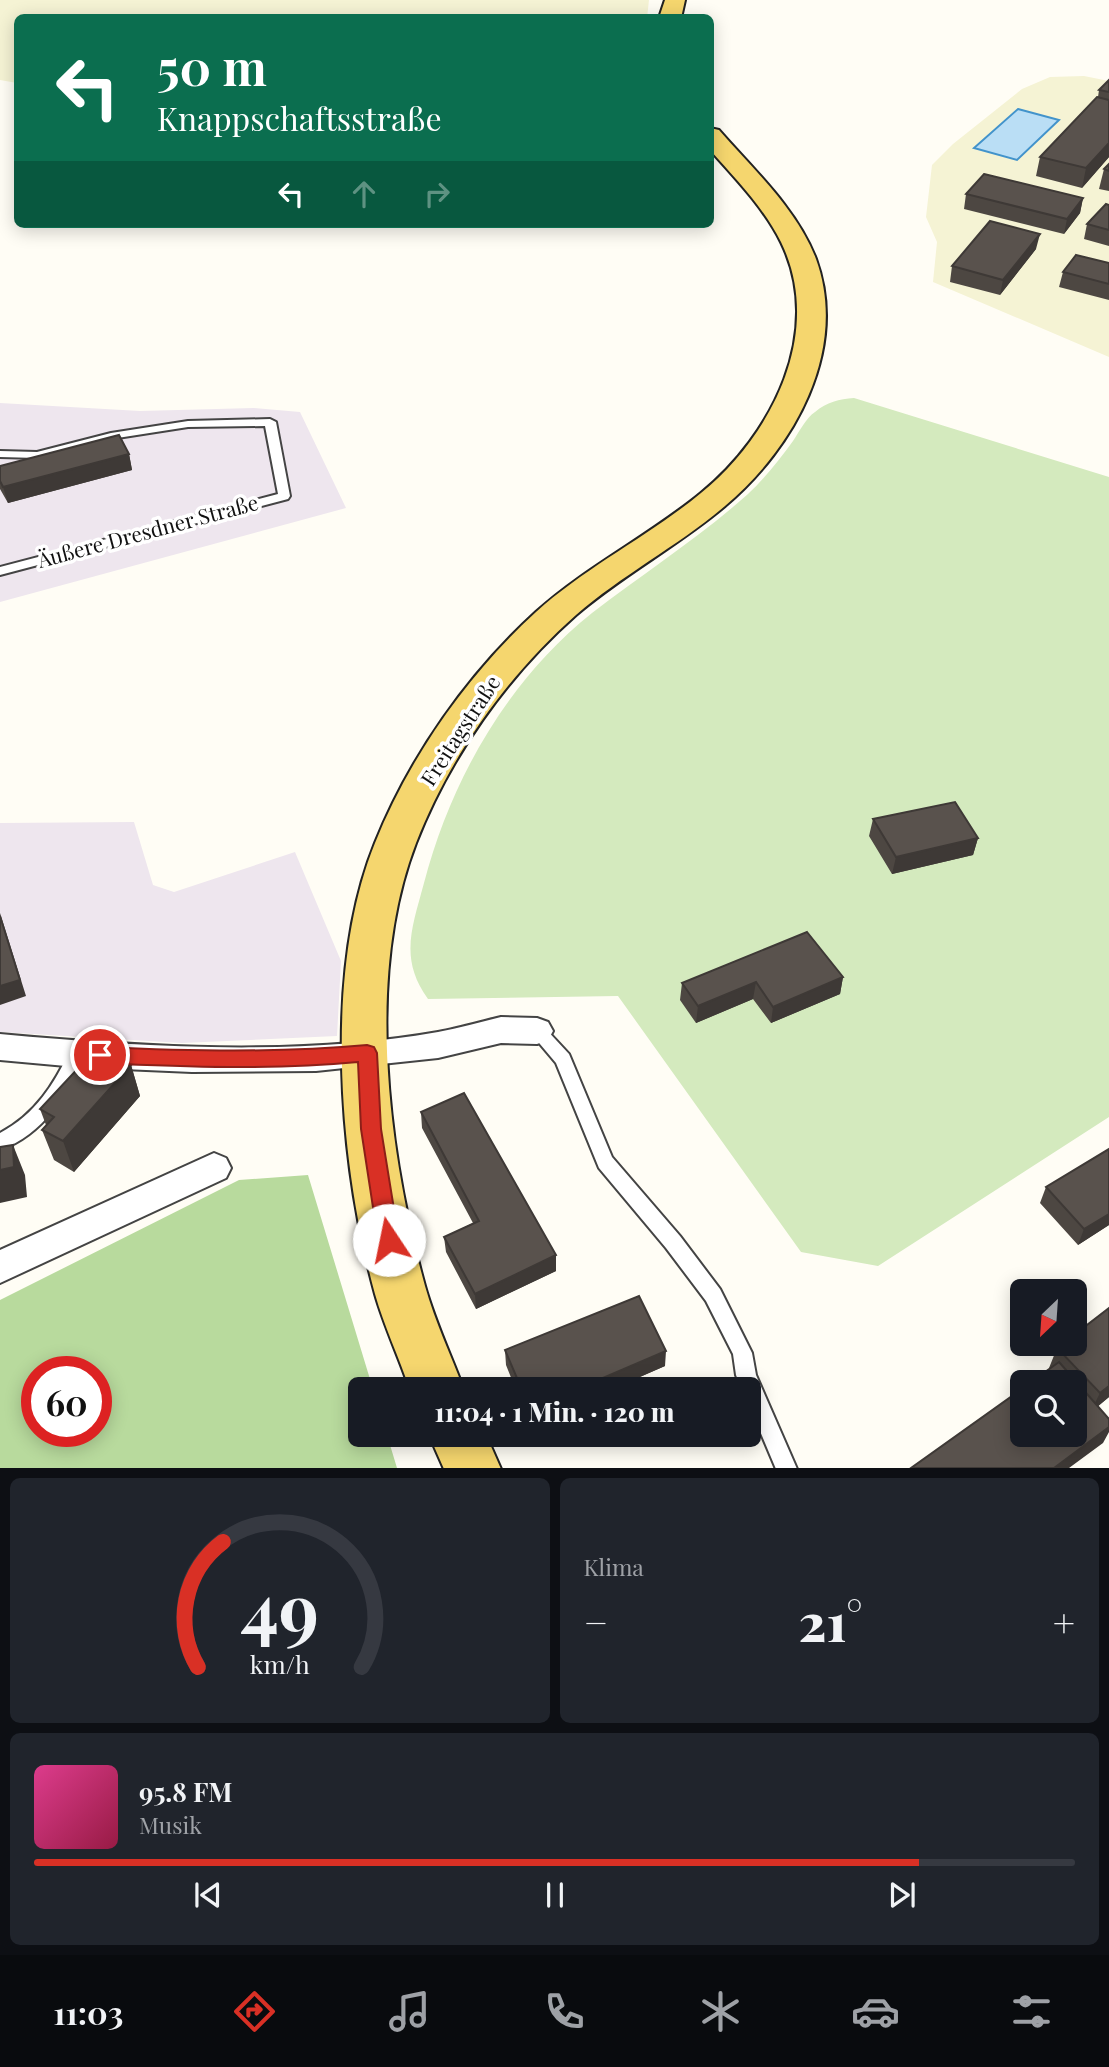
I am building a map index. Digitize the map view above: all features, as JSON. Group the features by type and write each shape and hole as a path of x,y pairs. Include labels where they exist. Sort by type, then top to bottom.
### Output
{"main road":[{"name":"Freitagstraße","path":"432,1377 400,1289 383,1215 371,1129 365,980 374,911 393,847 439,757 475,701 509,660 550,620 598,580 669,532 729,486 758,453 784,417 809,352 811,299 803,260 770,205 714,140"},
{"path":"463,1447 473,1468"}],"street":[{"path":"0,1047 78,1055 192,1059 316,1058 438,1045 501,1030 537,1031"},
{"path":"0,1266 214,1168"}],"lane":[{"name":"Äußere Dresdner Straße","path":"0,454 37,456 111,436 188,424 270,422 284,496 0,572"},
{"path":"537,1031 563,1059 605,1162 673,1242 713,1295 742,1353 746,1375 787,1468"},
{"path":"0,1142 16,1135 42,1112 63,1088 78,1055"}],"shaded area":[{"path":"0,0 649,0 647,14 14,14 14,82 0,80"},
{"path":"1084,76 1109,81 1109,357 933,282 937,242 926,217 932,165 953,144 1022,89 1050,77"},
{"path":"0,403 140,411 254,408 300,412 346,508 0,602"},
{"path":"134,822 153,885 174,892 295,852 341,961 337,1036 182,1043 0,1032 0,823"}],"green space":[{"path":"854,398 1109,477 1109,1117 878,1266 801,1252 618,996 428,999 413,970 411,957 415,914 435,845 450,807 486,735 534,669 561,640 592,613 748,494 778,461 812,415 829,403"},
{"path":"308,1175 369,1377 348,1377 348,1447 391,1447 397,1468 0,1468 0,1300 239,1180"}],"water":[{"path":"1018,109 1059,120 1017,160 974,148"}],"building":[{"path":"1109,80 1109,92 1099,90"},
{"path":"1097,97 1109,100 1109,143 1086,168 1040,157"},
{"path":"984,174 1083,198 1067,219 966,194"},
{"path":"1106,204 1109,205 1109,230 1087,224"},
{"path":"990,221 1040,234 1003,280 952,266"},
{"path":"1076,255 1109,263 1109,284 1063,272"},
{"path":"119,435 129,454 3,487 0,481 0,466"},
{"path":"955,802 978,838 896,857 873,819"},
{"path":"0,916 20,980 0,986"},
{"path":"807,932 843,977 773,1007 756,982 698,1006 682,983"},
{"path":"97,1048 131,1065 63,1141 42,1130 54,1117 40,1109"},
{"path":"464,1093 556,1255 475,1294 444,1237 479,1221 421,1112"},
{"path":"13,1145 14,1167 0,1170 0,1147"},
{"path":"1109,1149 1109,1214 1084,1229 1046,1187"},
{"path":"639,1296 666,1351 605,1377 516,1377 505,1350"},
{"path":"1109,1308 1109,1386 1100,1393 1087,1379 1087,1370 1078,1370 1065,1356 1087,1356 1087,1325"},
{"path":"1059,1362 1066,1370 1048,1370"},
{"path":"1087,1394 1109,1419 1109,1427 1087,1443"},
{"path":"1010,1398 1010,1447 1082,1447 1054,1468 911,1468"}],"route":[{"path":"100,1055 192,1059 316,1058 367,1053 371,1129 389,1240"}]}
